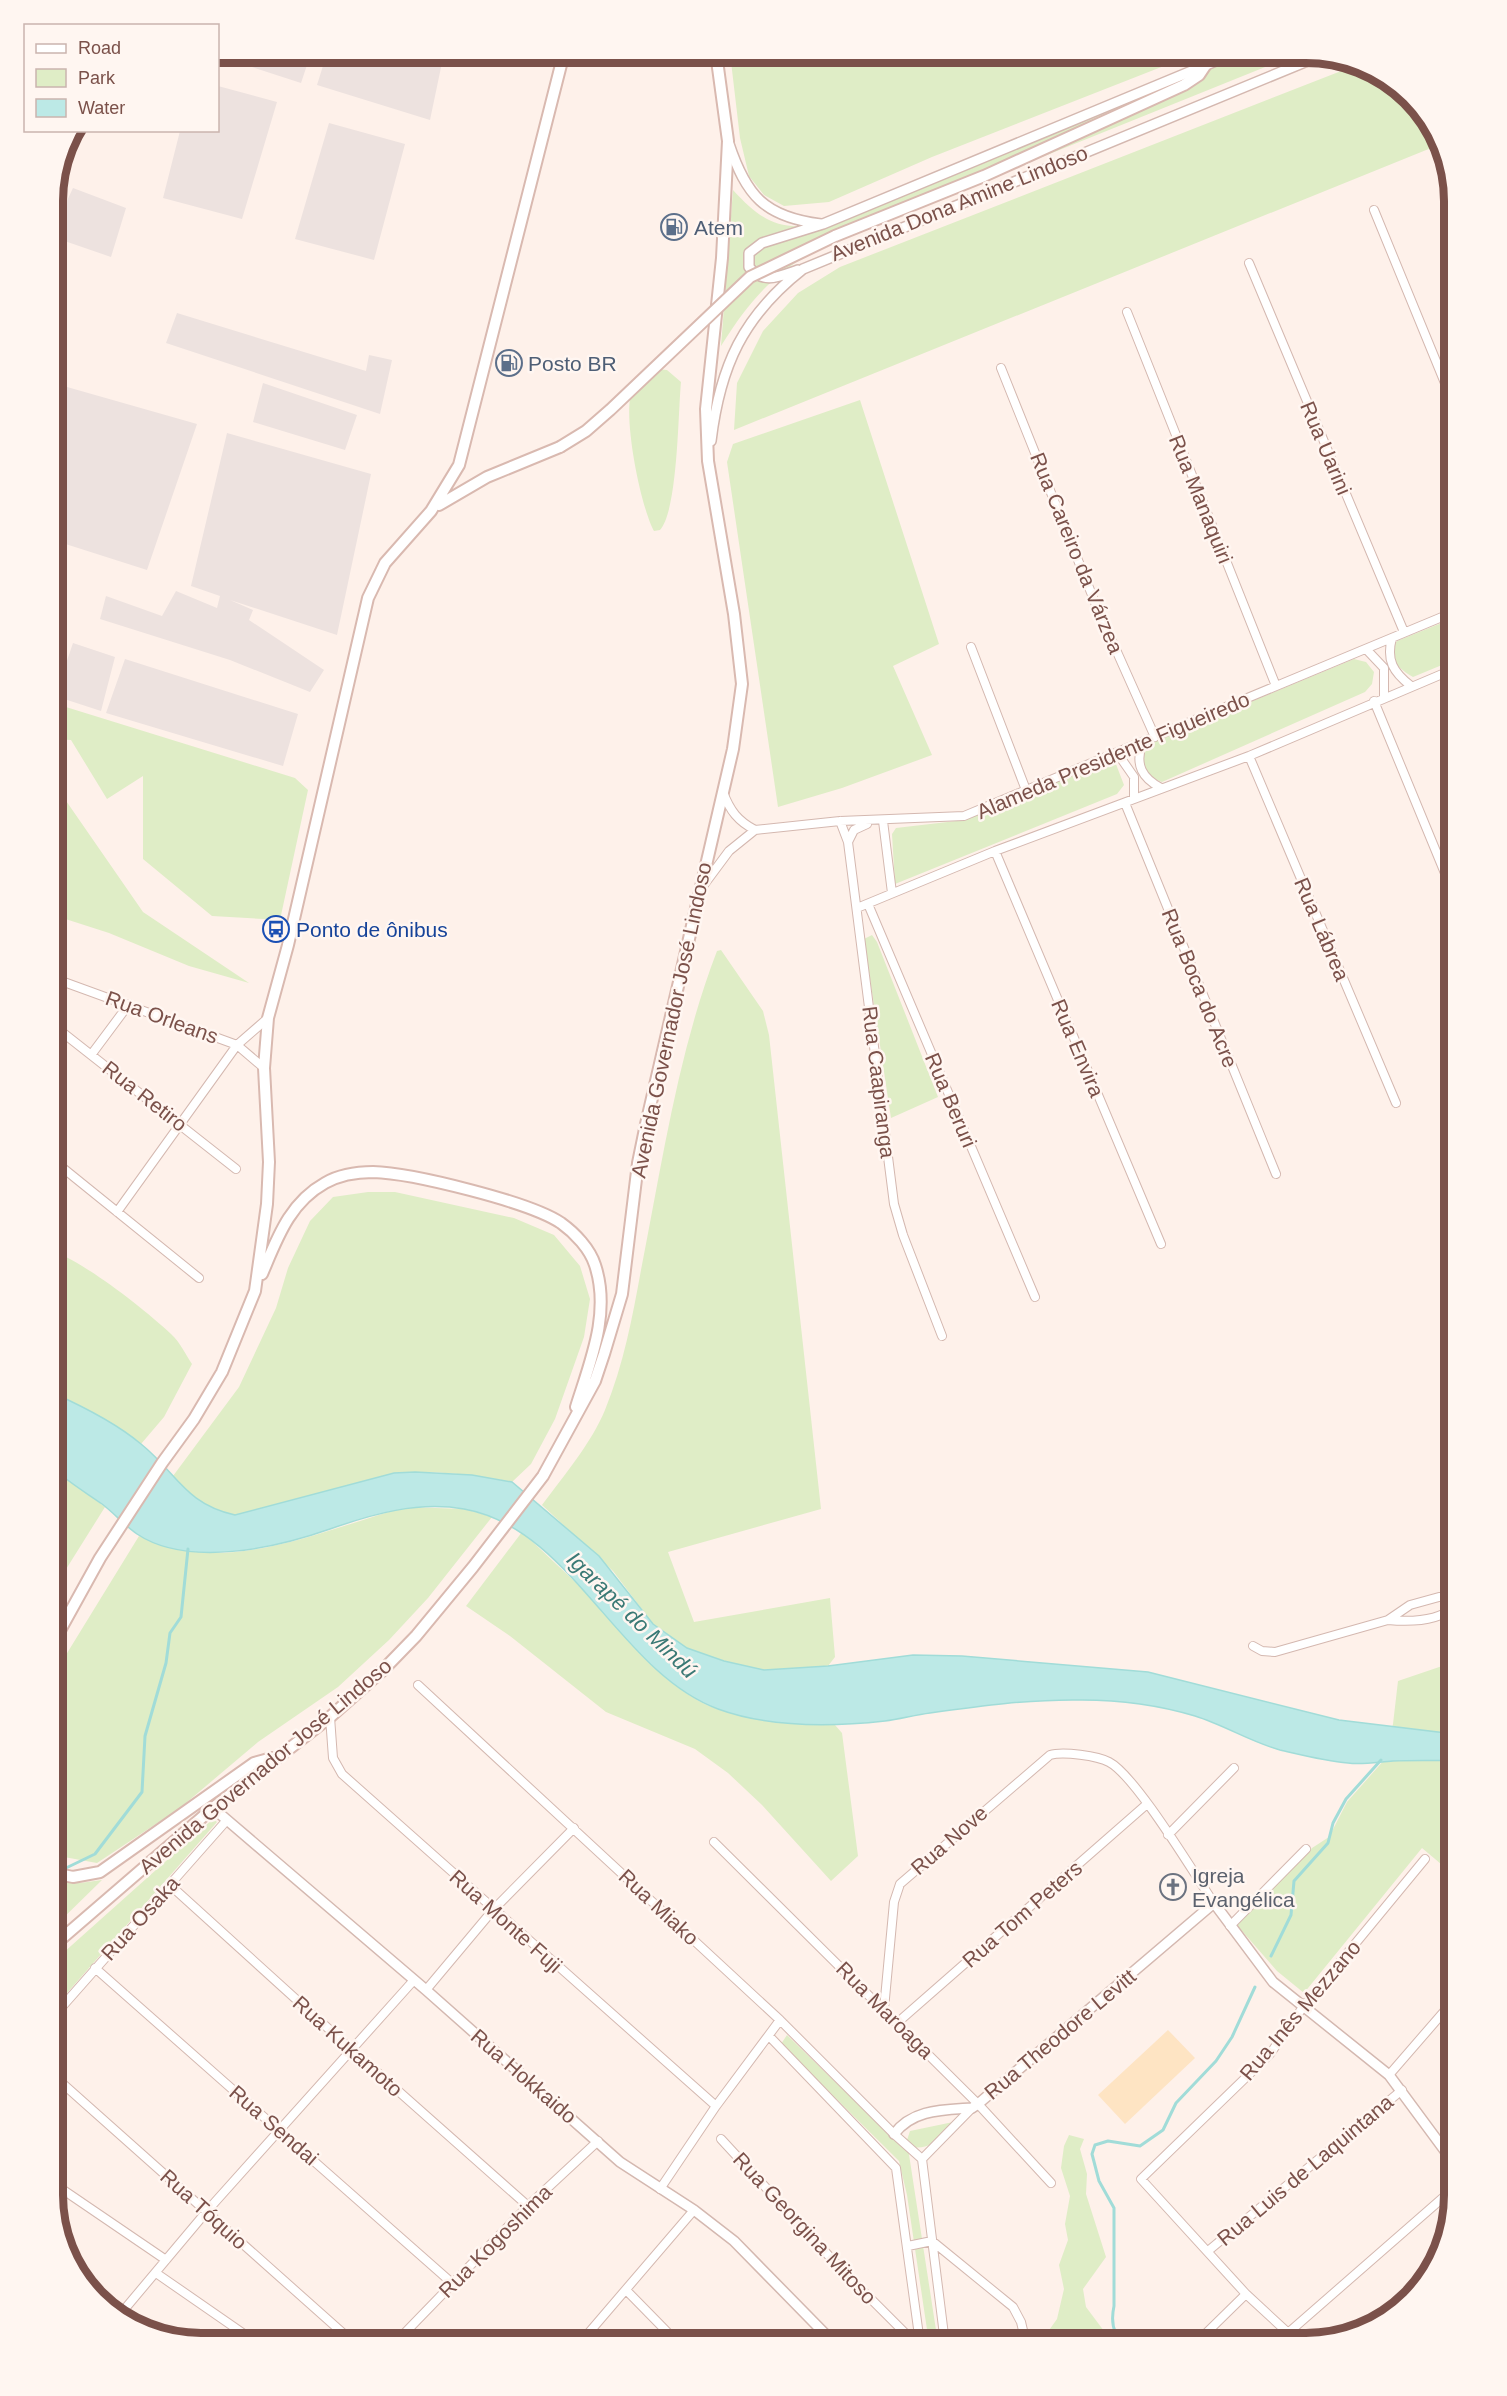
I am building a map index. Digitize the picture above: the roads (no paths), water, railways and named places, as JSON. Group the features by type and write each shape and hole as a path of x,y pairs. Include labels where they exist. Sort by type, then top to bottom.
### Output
{"main road":[{"path":"255,1291 267,1193 264,1068 268,1018 288,945 368,598 385,563 431,511 459,465 561,63"},
{"name":"Avenida Governador José Lindoso","path":"63,1937 213,1808 330,1717 416,1636 543,1476 595,1381 621,1294 638,1162 723,791 738,718 742,684 734,614 708,461 706,409 722,258 728,141 717,63"},
{"path":"431,511 487,477 560,447 586,430 750,277 835,236 984,176 1184,86 1199,75 1207,63"},
{"path":"63,1625 100,1558 162,1463 194,1419 222,1372 280,1229 292,1211 310,1193 340,1176 375,1172 442,1184 541,1213 562,1224 581,1240 595,1263 600,1287 600,1320 568,1434"},
{"path":"63,1876 73,1877 99,1872 254,1763 276,1758"}],"street":[{"name":"Avenida Dona Amine Lindoso","path":"728,141 739,174 754,197 774,211 793,219 823,224 1069,123 1207,63"},
{"name":"Avenida Dona Amine Lindoso","path":"708,461 721,382 737,343 755,316 780,287 803,269 1303,63"},
{"path":"1374,210 1444,379"},
{"path":"803,269 769,279 761,278 749,267 749,253 762,243 823,224"},
{"name":"Rua Uarini","path":"1248,263 1404,632"},
{"name":"Rua Manaquiri","path":"1127,312 1276,686"},
{"name":"Rua Careiro da Várzea","path":"1001,368 1096,605 1155,737"},
{"name":"Alameda Presidente Figueiredo","path":"755,830 840,821 958,818 1118,754 1444,616"},
{"path":"1392,638 1389,659 1395,672 1411,686"},
{"path":"970,647 1026,790"},
{"path":"1365,649 1384,668 1384,697"},
{"name":"Alameda Presidente Figueiredo","path":"857,908 995,851 1249,756 1444,673"},
{"path":"1374,701 1444,869"},
{"path":"1142,744 1138,759 1139,766 1148,780 1161,788"},
{"path":"1118,754 1134,777 1134,798"},
{"name":"Rua Lábrea","path":"1249,756 1396,1103"},
{"path":"698,893 729,851 755,830 742,823 729,809 723,791"},
{"name":"Rua Boca do Acre","path":"1125,803 1276,1174"},
{"name":"Rua Caapiranga","path":"840,821 848,842 894,1204 903,1235 942,1336"},
{"path":"848,842 854,830 880,821 892,893"},
{"name":"Rua Envira","path":"995,851 1161,1244"},
{"name":"Rua Beruri","path":"868,904 1035,1297"},
{"name":"Rua Orleans","path":"63,981 237,1045 264,1068"},
{"path":"91,1055 129,1004"},
{"path":"117,1212 237,1045 268,1018"},
{"name":"Rua Retiro","path":"63,1033 236,1168"},
{"path":"63,1168 199,1278"},
{"path":"1253,1646 1262,1651 1275,1652 1388,1620 1410,1605 1444,1597"},
{"path":"1388,1620 1412,1622 1444,1614"},
{"name":"Rua Miako","path":"418,1685 780,2020 922,2159"},
{"name":"Rua Monte Fuji","path":"330,1717 333,1758 342,1774 716,2106"},
{"name":"Rua Nove","path":"884,2009 894,1902 898,1889 907,1876 1050,1755 1063,1753 1108,1761 1122,1772 1147,1804"},
{"path":"1168,1835 1234,1768"},
{"path":"1147,1804 1230,1926 1269,1978 1389,2075 1444,2148"},
{"name":"Rua Tom Peters","path":"897,2023 1147,1804"},
{"name":"Rua Hokkaido","path":"213,1808 426,1990 621,2162 694,2210 734,2241 824,2333"},
{"name":"Rua Osaka","path":"63,2004 227,1820"},
{"path":"426,1990 493,1910 574,1828"},
{"name":"Rua Maroaga","path":"714,1842 884,2009 1051,2183"},
{"path":"1230,1926 1306,1849"},
{"name":"Rua Inês Mezzano","path":"1208,2251 1141,2179 1259,2066 1303,2007 1425,1859"},
{"name":"Rua Kukamoto","path":"170,1885 528,2206"},
{"name":"Rua Theodore Levitt","path":"894,2134 903,2123 916,2115 975,2106 1214,1903"},
{"name":"Rua Sendai","path":"95,1968 452,2283"},
{"path":"124,2310 207,2211 414,1980"},
{"path":"1389,2075 1444,2012"},
{"path":"660,2189 716,2106 780,2020"},
{"path":"769,2036 896,2169 919,2333"},
{"name":"Rua Tóquio","path":"63,2085 343,2333"},
{"name":"Rua Luis de Laquintana","path":"1208,2251 1402,2090"},
{"path":"944,2333 922,2159 975,2106"},
{"name":"Rua Georgina Mitoso","path":"721,2139 840,2269 905,2333"},
{"name":"Rua Kogoshima","path":"404,2333 528,2206 598,2141"},
{"path":"63,2190 166,2260"},
{"path":"1208,2251 1246,2294 1288,2333 1444,2198"},
{"path":"589,2333 627,2292 694,2210"},
{"path":"908,2246 932,2241"},
{"path":"932,2241 1013,2307 1024,2333"},
{"path":"156,2273 243,2333"},
{"path":"627,2292 668,2333"},
{"path":"1206,2333 1246,2294"}],"water":[{"name":"Igarapé do Mindú","path":"63,1398 121,1429 141,1444 183,1486 204,1503 235,1515 394,1473 472,1475 512,1482 599,1556 653,1624 687,1648 724,1661 764,1670 828,1666 913,1655 962,1656 1148,1672 1339,1720 1444,1733 1444,1760 1359,1764 1331,1761 1269,1747 1206,1720 1181,1712 1111,1701 1025,1702 949,1710 885,1721 843,1724 779,1723 758,1720 718,1709 683,1691 651,1665 565,1571 535,1543 502,1522 464,1509 412,1508 362,1518 284,1543 259,1548 206,1552 181,1550 158,1544 137,1534 102,1504 63,1476"}],"waterway":[{"path":"66,1868 95,1854 142,1792 145,1736 166,1663 170,1633 181,1617 188,1549"},
{"path":"1271,1956 1291,1915 1294,1881 1328,1843 1333,1823 1346,1799 1381,1760"},
{"path":"1116,2333 1113,2321 1114,2208 1099,2181 1092,2154 1095,2145 1108,2141 1140,2146 1163,2130 1176,2103 1216,2061 1232,2037 1255,1987"}],"place":[{"name":"Atem","path":"674,227"},
{"name":"Posto BR","path":"509,363"},
{"name":"Ponto de ônibus","path":"276,929"},
{"name":"Igreja Evangélica","path":"1173,1887"}]}
